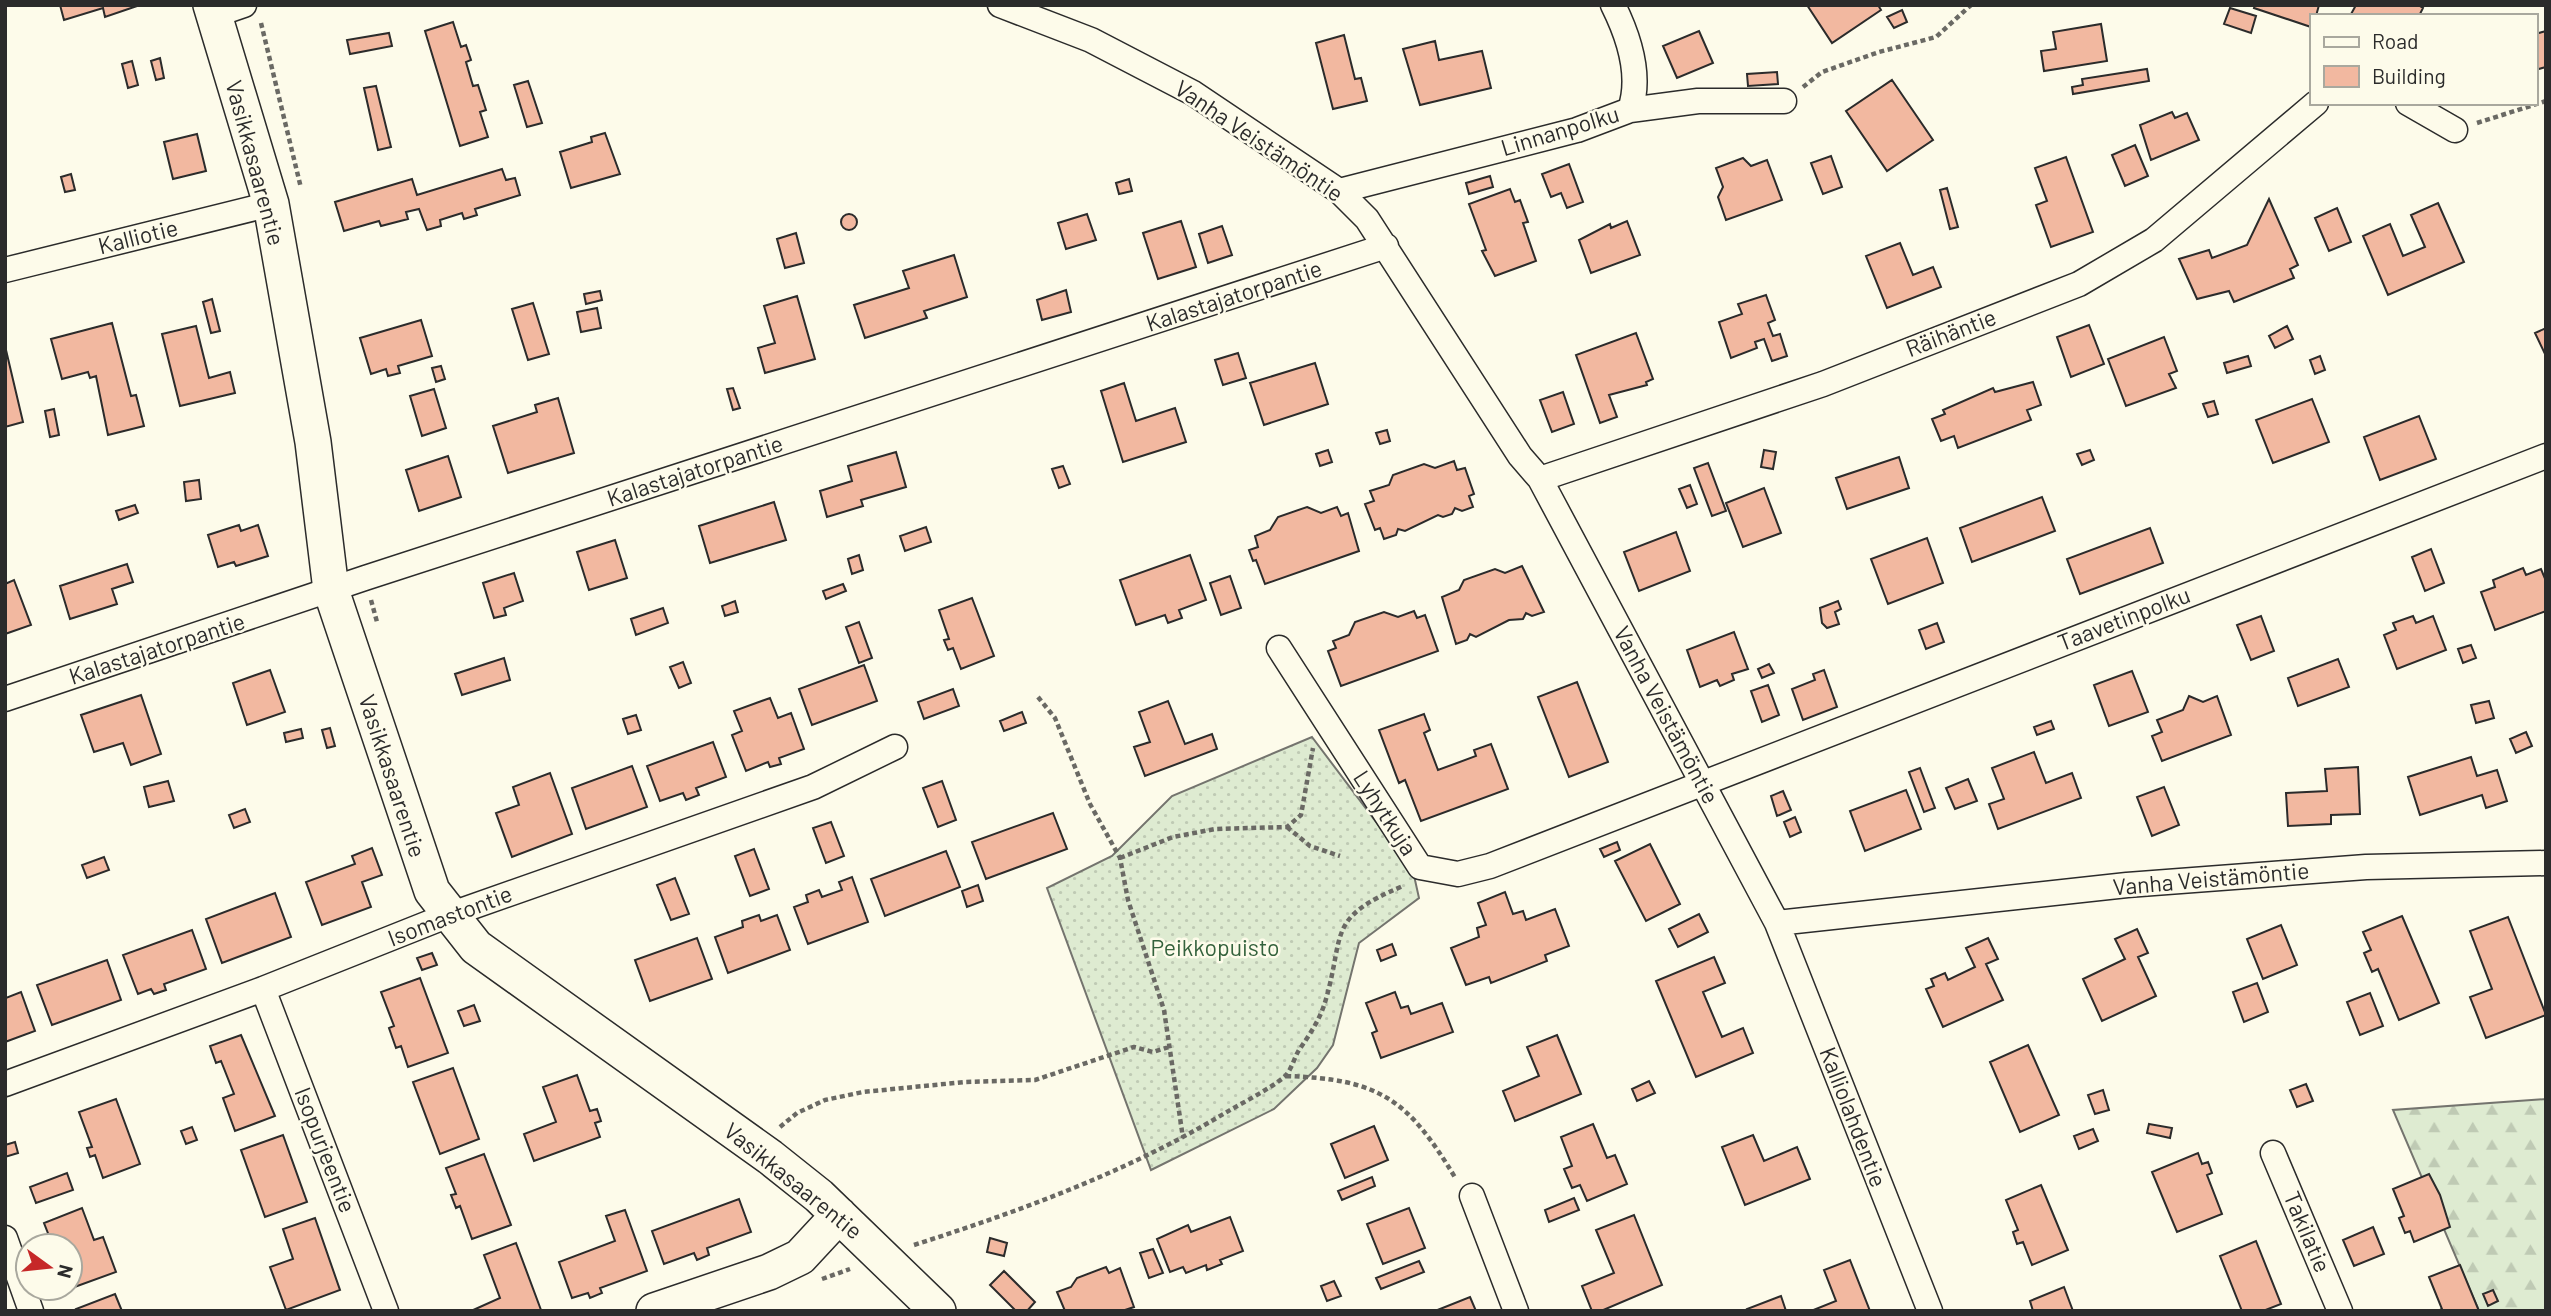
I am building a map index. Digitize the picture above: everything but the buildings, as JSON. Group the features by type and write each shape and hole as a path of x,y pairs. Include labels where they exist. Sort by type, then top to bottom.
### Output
{"street":[{"name":"Vanha Veistämöntie","path":"1000,5 1091,40 1193,93 1339,191 1367,219 1520,456 1540,479 1777,923 2180,881 2366,867 2546,863"},
{"path":"1613,5 1629,37 1636,93 1630,110"},
{"name":"Vasikkasaarentie","path":"232,11 287,202 331,590 424,874 449,915 476,947 770,1157 839,1214 938,1311"},
{"name":"Linnanpolku","path":"1339,191 1577,130 1630,110 1698,101 1784,101"},
{"name":"Räihäntie","path":"1540,479 1823,384 2078,284 2154,240 2243,168 2314,105"},
{"path":"2412,105 2455,130"},
{"name":"Kalliotie","path":"5,270 287,202"},
{"name":"Kalastajatorpantie","path":"5,699 365,578 1386,246"},
{"name":"Taavetinpolku","path":"1702,782 2546,456"},
{"name":"Lyhytkuja","path":"1279,648 1420,867 1458,874 1490,866 1702,782"},
{"name":"Isomastontie","path":"5,1084 263,989 449,915 813,787 895,747"},
{"name":"Kalliolahdentie","path":"1777,923 1930,1311"},
{"name":"Isopurjeentie","path":"263,989 386,1311"},
{"name":"Takilatie","path":"2273,1153 2340,1311"},
{"path":"1472,1196 1516,1311"},
{"path":"654,1311 769,1272 800,1257 839,1214"},
{"path":"5,1238 31,1311"}],"path":[{"path":"1784,101 1822,72 1879,52 1936,37 1972,5"},
{"path":"232,11 287,202"},
{"path":"2455,130 2533,105"},
{"path":"365,578 380,629"},
{"path":"1038,697 1055,718 1090,804 1120,858 1128,900 1164,1010 1183,1138"},
{"path":"1120,858 1173,837 1215,830 1287,827 1301,815 1320,713"},
{"path":"1287,827 1311,846 1340,856"},
{"path":"919,1256 910,1247 1013,1213 1120,1171 1183,1138 1286,1076 1316,1025 1326,1000 1336,941 1343,926 1363,906 1417,881 1420,867"},
{"path":"788,1137 777,1129 797,1113 825,1100 863,1091 1035,1080 1134,1047 1153,1052 1169,1047"},
{"path":"1286,1076 1327,1077 1351,1083 1379,1093 1409,1111 1472,1196"}],"green space":[{"name":"Peikkopuisto","path":"1312,737 1413,871 1419,898 1359,943 1333,1045 1317,1068 1274,1109 1151,1170 1047,888 1112,856 1172,796"},
{"path":"2546,1099 2546,1311 2479,1311 2393,1110"}]}
